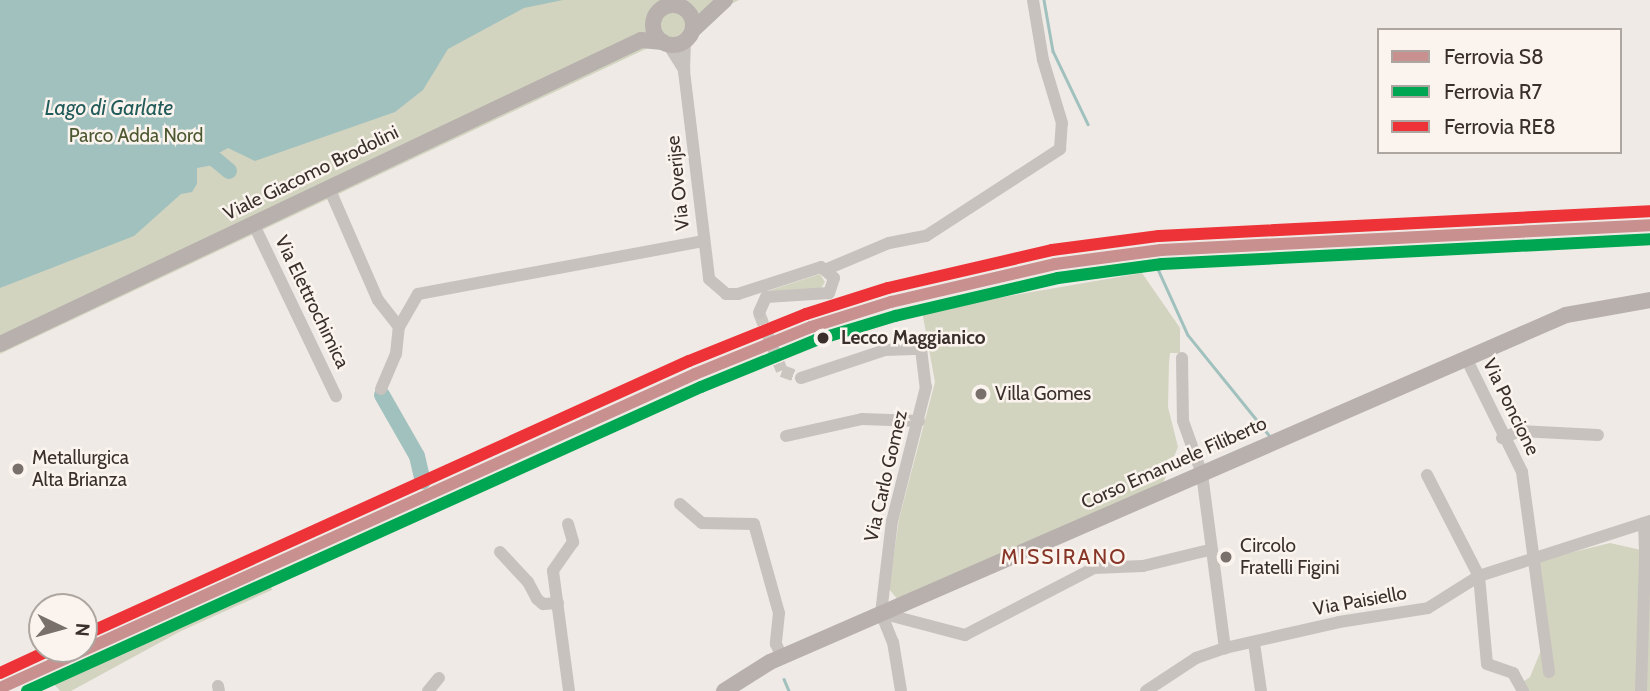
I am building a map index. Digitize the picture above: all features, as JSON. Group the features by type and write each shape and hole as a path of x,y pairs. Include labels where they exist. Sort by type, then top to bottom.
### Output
{"main road":[{"path":"721,2 689,35 666,43 641,40 662,9 721,2"},
{"path":"682,7 691,17 689,35"},
{"path":"654,20 656,34 666,43"},
{"name":"Viale Giacomo Brodolini","path":"0,344 641,40"},
{"name":"Corso Emanuele Filiberto","path":"724,691 757,668 1566,315 1650,300"}],"street":[{"path":"759,313 766,298 829,293 835,283 827,269 889,243 926,236 1060,149 1062,123 1043,60 1033,0"},
{"name":"Via Overijse","path":"689,35 684,71 709,279 716,288 738,294 827,269"},
{"name":"Via Overijse","path":"666,43 684,71"},
{"path":"329,188 378,300 399,327"},
{"name":"Via Elettrochimica","path":"254,225 336,396"},
{"path":"381,389 396,354 399,327 418,294 704,241"},
{"name":"Via Carlo Gomez","path":"801,378 885,350 921,349 926,387 892,521 881,613"},
{"path":"1182,358 1183,421 1202,474 1209,550 1225,648"},
{"name":"Via Poncione","path":"1466,358 1502,438 1522,472 1549,672"},
{"path":"786,436 862,419 919,421"},
{"path":"1502,438 1520,431 1598,435"},
{"path":"1427,475 1479,576 1487,664 1513,673 1523,691"},
{"path":"680,504 702,523 754,524 779,613 776,644 782,657"},
{"path":"1641,691 1647,522"},
{"name":"Via Paisiello","path":"1146,691 1196,658 1225,648 1339,622 1428,608 1479,576 1532,556 1647,522"},
{"path":"568,524 573,542 553,571 569,691"},
{"path":"881,613 965,635 1094,568 1143,566 1209,550"},
{"path":"500,552 528,582 537,599 543,604 558,603"},
{"path":"881,613 893,642 901,691"},
{"path":"1254,643 1261,691"},
{"path":"741,691 757,668"},
{"path":"428,691 439,678"}],"green space":[{"name":"Lago di Garlate","path":"0,0 739,0 707,16 697,40 652,46 0,354"},
{"path":"1142,273 1180,328 1180,353 1170,353 1168,407 1178,447 1163,483 898,600 889,589 899,519 935,382 922,311"},
{"path":"820,274 825,282 820,290 768,291"},
{"path":"1610,543 1650,552 1650,691 1527,691 1523,682 1530,677 1542,648 1537,561"},
{"path":"270,583 272,590 181,631 71,691 60,691 53,683"}],"water":[{"name":"Lago di Garlate","path":"0,0 563,0 524,8 448,49 423,90 395,112 255,161 228,148 219,153 214,165 197,168 197,184 192,192 181,194 134,236 0,288"}],"waterway":[{"path":"1044,0 1053,51 1088,124"},
{"path":"216,160 229,171"},
{"path":"1158,269 1188,335 1269,435"},
{"path":"382,395 417,456 423,481"},
{"path":"784,679 789,691"}],"tunnel":[{"path":"759,313 782,371 801,378"}],"rail line":[{"name":"RE8","path":"98,629 689,361 806,314 888,288 1052,250 1159,236 1649,211"},
{"name":"S8","path":"0,688 695,374 811,327 891,302 1055,264 1161,250 1650,225"},
{"name":"R7","path":"27,691 701,387 816,340 895,316 1058,278 1162,264 1650,239"},
{"name":"RE8","path":"0,673 28,660"}],"place":[{"name":"Lecco Maggianico","path":"823,338"},
{"name":"Villa Gomes","path":"981,394"},
{"name":"Metallurgica Alta Brianza","path":"18,469"},
{"name":"Circolo Fratelli Figini","path":"1226,557"}],"district":[{"name":"MISSIRANO","path":"1064,557"}],"park label":[{"name":"Parco Adda Nord","path":"136,136"}]}
